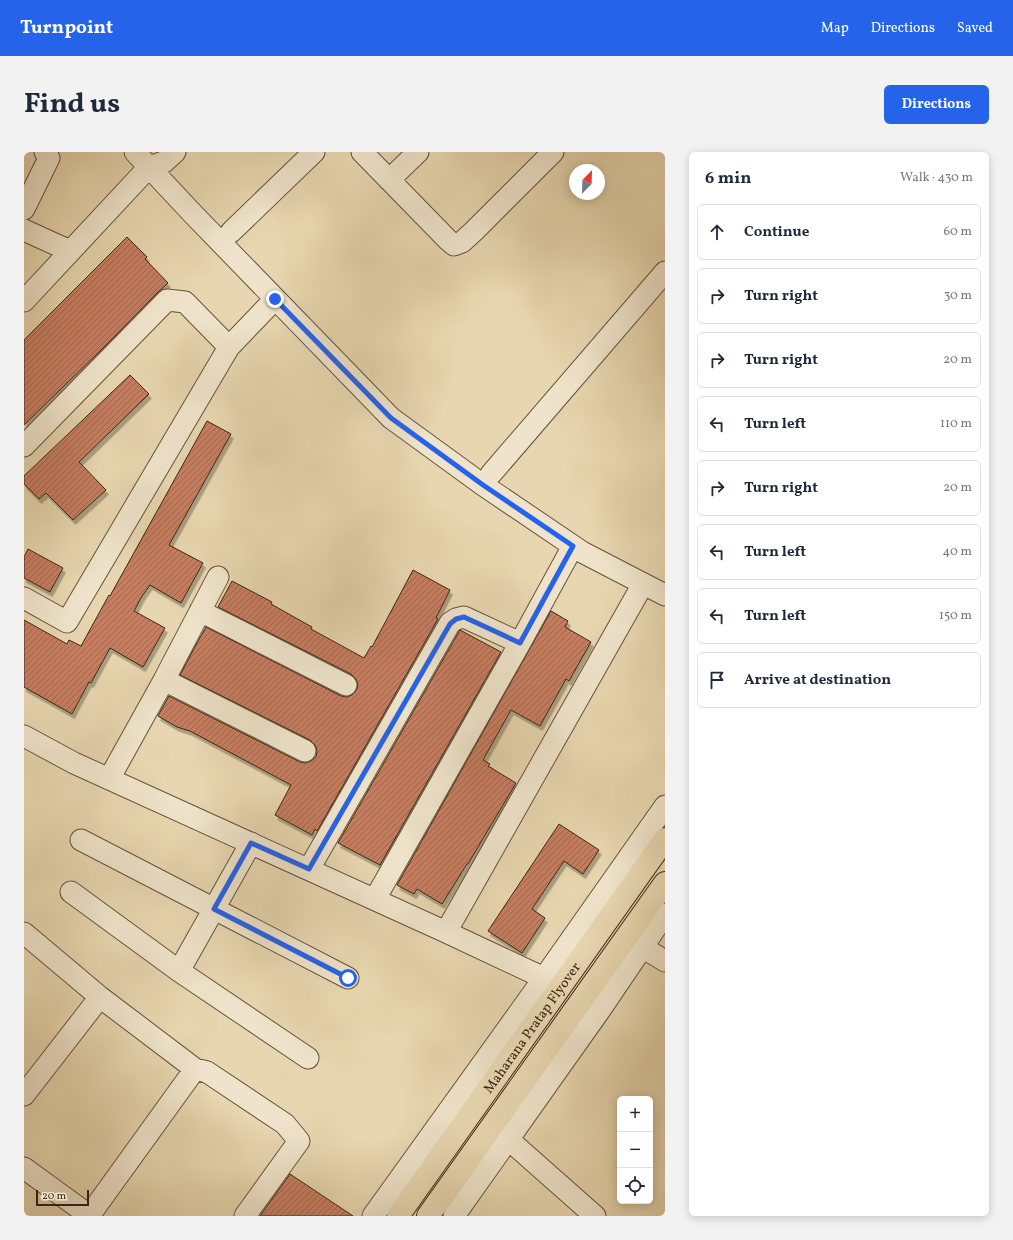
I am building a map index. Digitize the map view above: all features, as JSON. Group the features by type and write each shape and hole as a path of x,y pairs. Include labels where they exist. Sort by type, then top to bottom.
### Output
{"main road":[{"name":"Maharana Pratap Flyover","path":"398,1216 665,839"},
{"name":"Maharana Pratap Flyover","path":"428,1216 665,883"}],"street":[{"path":"24,209 50,158 45,152"},
{"path":"231,232 314,152"},
{"path":"362,152 454,245 462,242 474,231 552,152"},
{"path":"389,180 418,152"},
{"path":"156,157 231,232 401,408 491,474 589,540 665,579"},
{"path":"24,301 156,157"},
{"path":"156,157 193,214 391,418 483,485 582,552 665,595"},
{"path":"24,230 70,251"},
{"path":"491,474 665,272"},
{"path":"24,598 67,622 230,347 275,299"},
{"path":"24,446 167,300 185,302 230,347"},
{"path":"375,899 520,643 573,546"},
{"path":"109,779 164,680 218,577"},
{"path":"446,932 643,584"},
{"path":"200,611 346,685"},
{"path":"309,869 450,624 456,619 464,617 520,643"},
{"path":"164,680 305,751"},
{"path":"24,736 74,763 375,899 544,978"},
{"path":"373,1216 544,978 665,806"},
{"path":"81,840 348,978"},
{"path":"179,971 251,843"},
{"path":"71,892 179,971 308,1058"},
{"path":"454,1216 600,1010 665,914"},
{"path":"24,933 100,997 195,1069 207,1072 285,1124 299,1141 245,1216"},
{"path":"642,947 665,961"},
{"path":"24,1095 100,997"},
{"path":"24,1168 90,1216 195,1069"},
{"path":"508,1139 591,1215"}],"building":[{"path":"127,237 147,257 145,259 168,283 24,425 24,340"},
{"path":"130,375 149,394 79,462 106,490 73,520 46,493 39,499 24,484 24,476"},
{"path":"207,421 231,434 169,545 203,563 181,603 150,585 142,596 134,611 165,628 143,667 110,648 91,683 89,682 72,714 24,687 24,620 67,644 69,640 81,646"},
{"path":"28,549 63,568 50,592 24,578 24,557"},
{"path":"413,570 450,590 436,618 438,619 317,831 315,829 312,835 275,815 291,785 190,731 177,727 158,716 169,696 300,762 305,763 311,761 316,757 317,751 315,745 310,740 180,675 197,643 206,627 341,696 346,697 352,695 356,691 358,685 356,679 351,674 218,607 232,581 272,602 271,604 312,627 311,629 364,658 371,646 372,647"},
{"path":"551,611 568,621 565,627 591,642 569,681 566,679 540,726 511,710 483,760 490,764 488,766 516,783 468,864 442,904 417,889 414,894 397,885"},
{"path":"460,630 501,652 380,865 338,843"},
{"path":"559,824 599,850 583,874 564,861 532,909 545,918 522,953 488,931"},
{"path":"290,1174 353,1216 260,1216"}],"route":[{"path":"275,299 391,418 483,485 573,546 520,643 464,617 456,619 450,624 309,869 251,843 214,909 348,978"}]}
